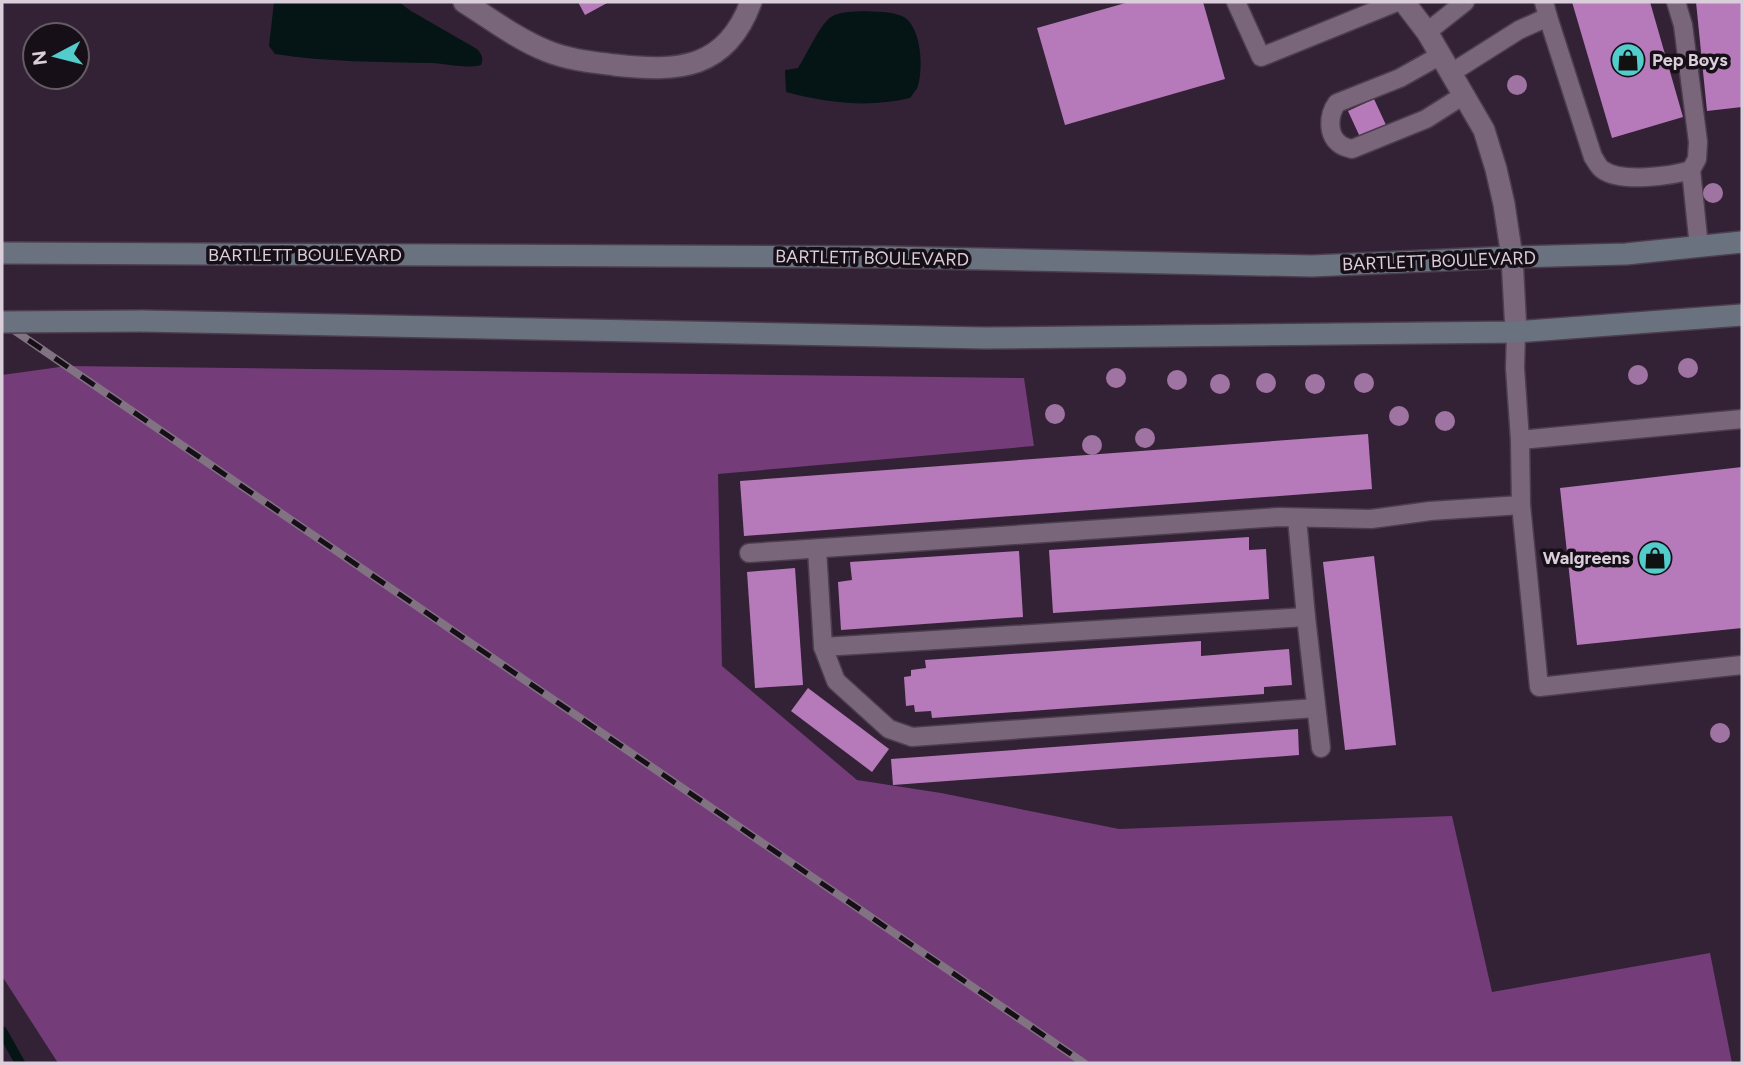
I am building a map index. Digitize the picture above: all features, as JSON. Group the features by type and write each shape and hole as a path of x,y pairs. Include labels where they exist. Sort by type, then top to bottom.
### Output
{"main road":[{"name":"BARTLETT BOULEVARD","path":"2,253 872,257 1312,266 1626,254 1742,242"},
{"path":"2,322 142,321 985,338 1516,332 1742,315"}],"street":[{"path":"464,2 522,39 548,52 583,61 660,68 693,64 719,50 729,42 751,2"},
{"path":"1404,2 1427,32 1484,130 1504,204 1512,257 1516,332"}],"lane":[{"path":"1236,2 1261,57 1397,2"},
{"path":"1427,32 1465,2"},
{"path":"1465,96 1426,119 1352,149 1339,145 1329,121 1331,110 1337,103 1400,78 1446,64 1519,30 1546,9 1593,157 1603,170 1618,176 1637,178 1679,174 1690,170 1697,159 1698,142 1683,25 1676,2"},
{"path":"1690,170 1699,247"},
{"path":"1516,332 1521,505 1539,687 1742,665"},
{"path":"1520,440 1742,419"},
{"path":"749,553 1279,517 1371,519 1521,505"},
{"path":"1297,518 1321,748"},
{"path":"817,549 823,647 836,681 889,729 912,737 1316,708"},
{"path":"823,647 1306,617"}],"shaded area":[{"path":"274,2 399,2 477,49 482,63 463,66 334,60 275,54 269,46"},
{"path":"864,11 898,14 909,21 914,29 921,60 917,89 910,98 879,103 848,103 786,92 785,70 798,68 827,21 838,14"},
{"path":"67,366 1024,378 1034,446 718,474 722,666 857,780 941,793 1119,829 1452,816 1492,992 1710,953 1732,1063 58,1063 2,976 2,375"}],"building":[{"path":"578,2 609,2 585,15"},
{"path":"1129,2 1203,2 1225,79 1065,125 1037,28"},
{"name":"Pep Boys","path":"1572,2 1650,2 1683,117 1612,138"},
{"path":"1696,2 1742,2 1742,107 1707,111"},
{"path":"1374,99 1386,125 1360,137 1348,111"},
{"path":"1368,434 1372,489 744,536 740,481"},
{"name":"Walgreens","path":"1742,467 1742,628 1577,645 1560,488"},
{"path":"1249,537 1249,550 1266,549 1269,599 1053,613 1049,550"},
{"path":"1019,551 1023,617 841,630 838,582 852,580 850,562"},
{"path":"1374,556 1396,745 1345,750 1323,562"},
{"path":"795,568 803,685 755,688 747,572"},
{"path":"1201,641 1201,656 1289,649 1292,685 1264,687 1264,694 932,718 931,711 915,712 914,705 906,706 904,677 911,676 911,670 926,668 925,660"},
{"path":"808,688 889,749 872,772 791,711"},
{"path":"1298,729 1299,755 893,785 891,759"}],"waterway":[{"path":"2,1031 20,1063"}],"railway":[{"path":"2,322 1084,1063"}],"place":[{"name":"Pep Boys","path":"1628,60"},
{"name":"Walgreens","path":"1655,558"}]}
